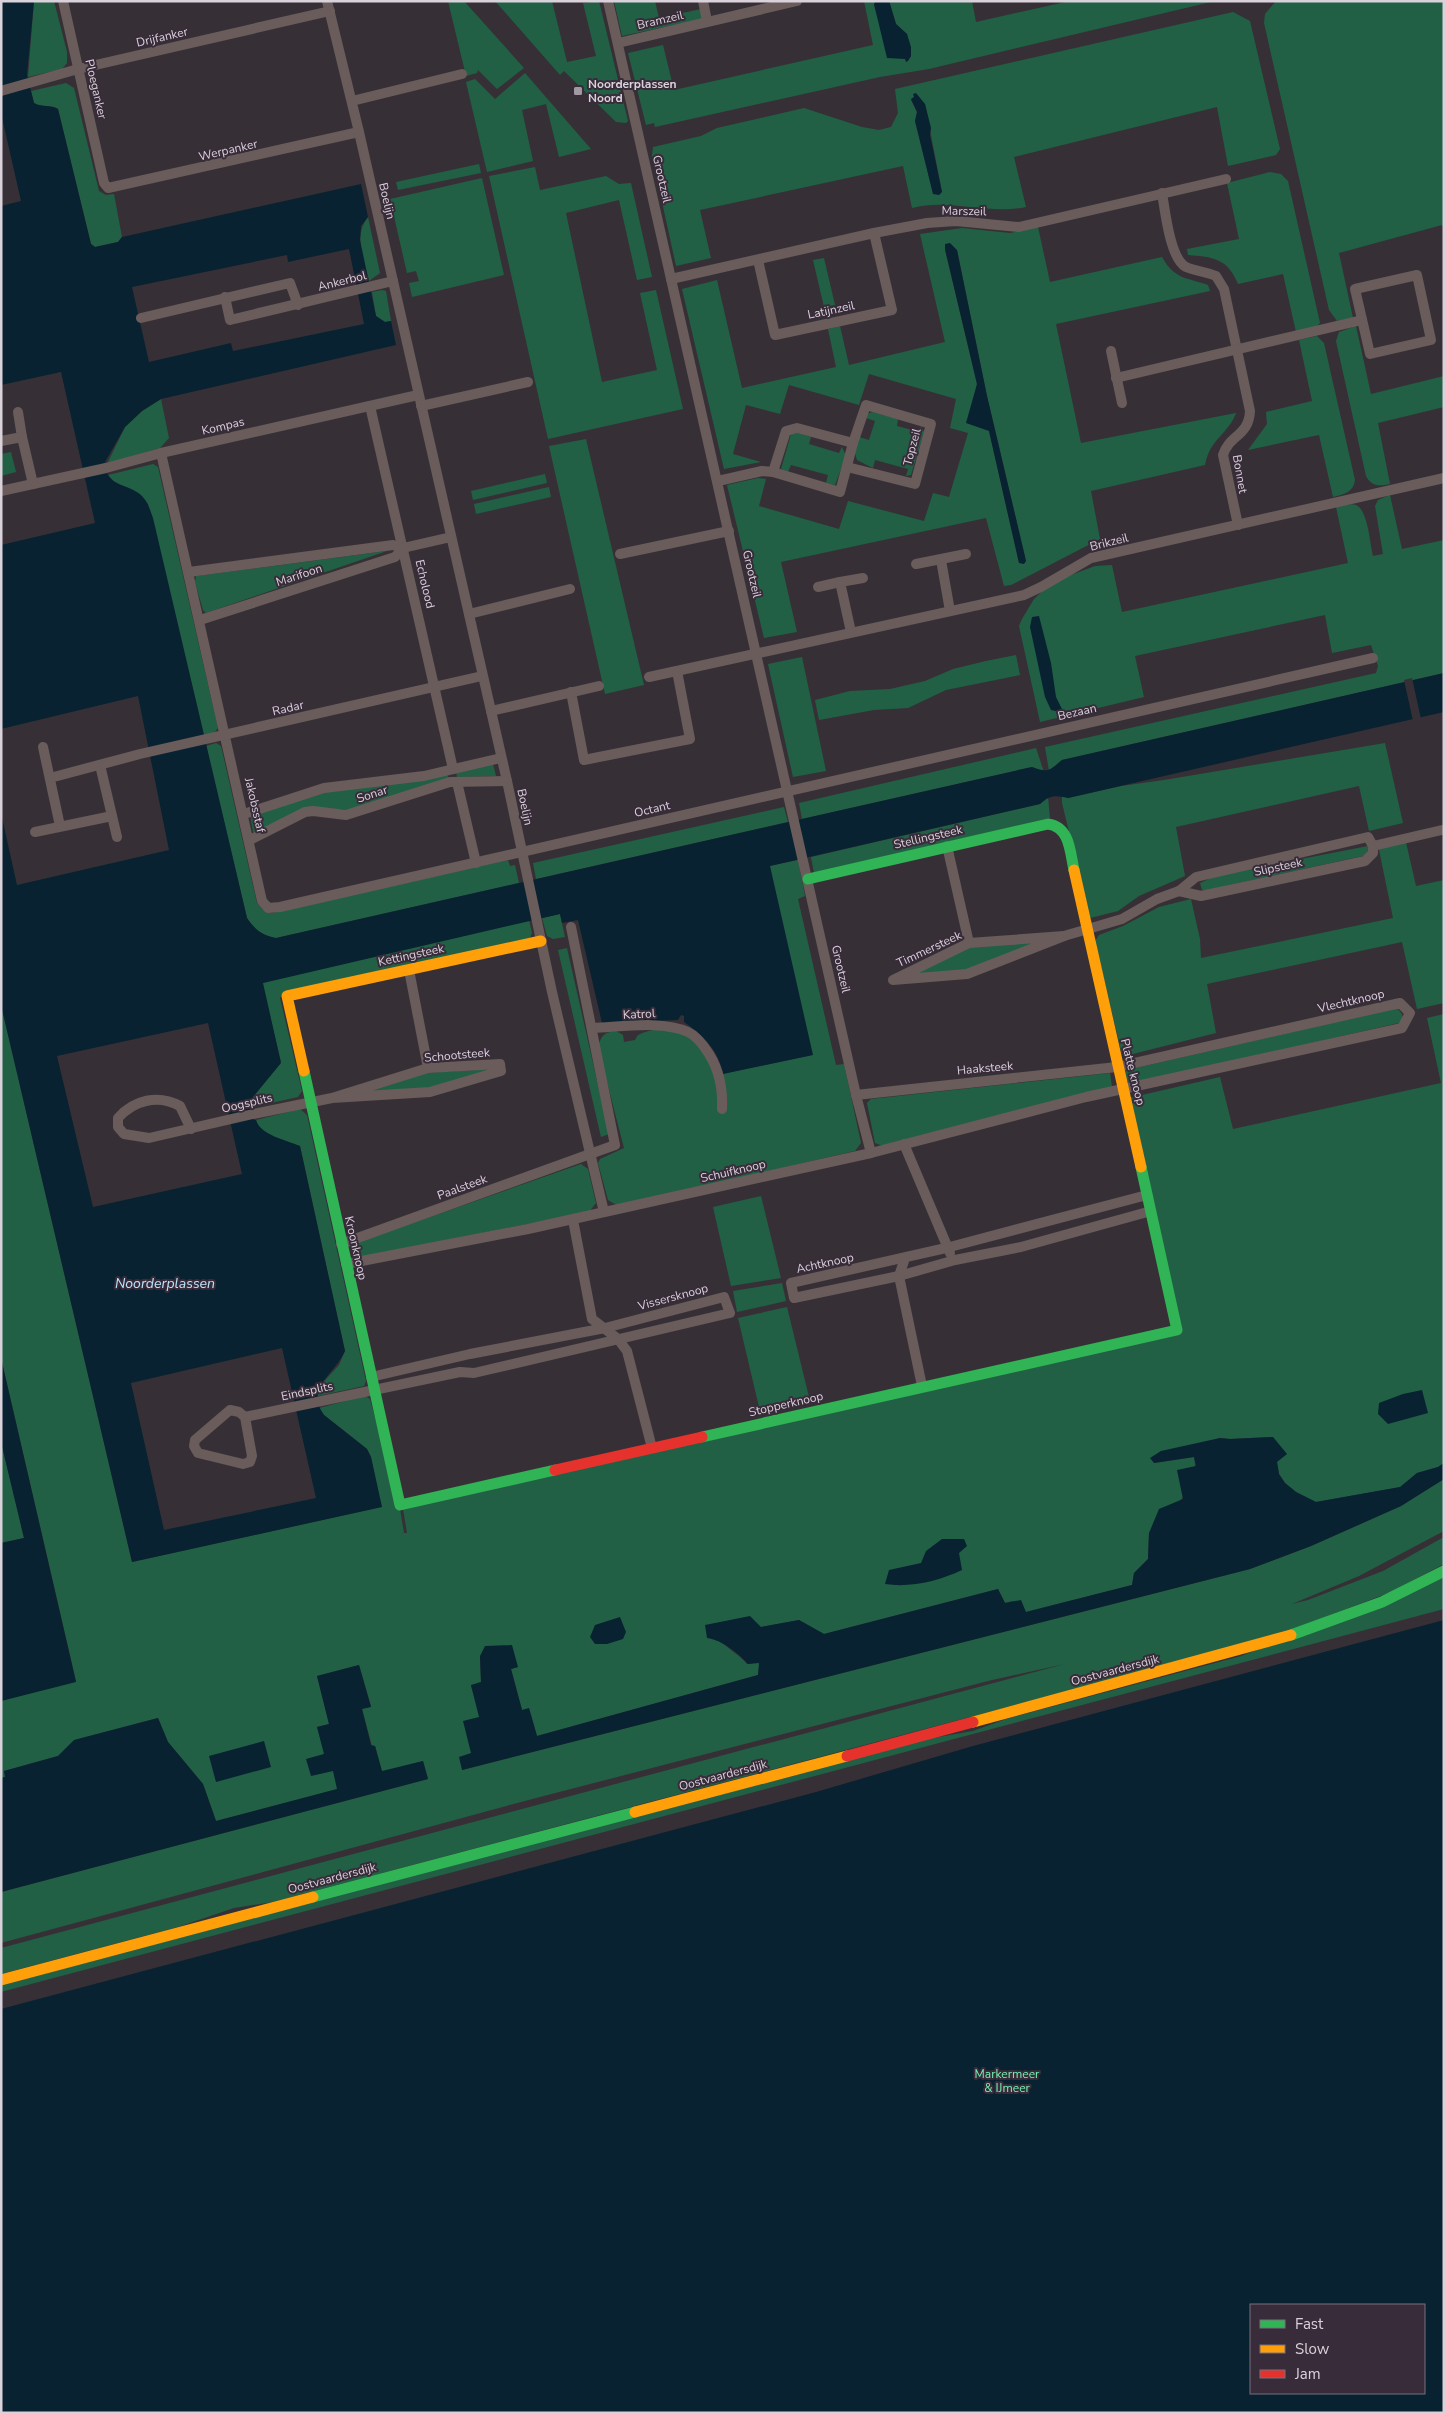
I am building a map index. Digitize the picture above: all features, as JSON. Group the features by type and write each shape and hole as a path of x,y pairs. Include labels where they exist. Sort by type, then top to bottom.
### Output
{"street":[{"name":"Ploeganker","path":"63,1 104,183"},
{"name":"Grootzeil","path":"608,1 856,1096 871,1153"},
{"path":"702,1 707,21"},
{"name":"Bramzeil","path":"618,43 797,1"},
{"name":"Drijfanker","path":"1,91 78,69 329,6"},
{"name":"Boelijn","path":"329,6 360,132 418,395 502,758 541,941 604,1212"},
{"path":"352,101 462,74"},
{"name":"Werpanker","path":"104,183 108,188 115,188 360,132"},
{"name":"Marszeil","path":"672,279 874,233 956,221 1019,227 1226,179"},
{"name":"Bonnet","path":"1162,194 1172,241 1179,262 1187,267 1216,276 1221,283 1250,411 1250,422 1244,432 1224,450 1223,455 1238,525"},
{"name":"Latijnzeil","path":"758,260 775,335 892,310 874,233"},
{"path":"1417,275 1431,340 1370,354 1362,320 1355,289 1417,275"},
{"name":"Ankerbol","path":"225,297 230,320 393,281"},
{"path":"140,318 290,283 298,305"},
{"path":"1116,378 1362,320"},
{"path":"1111,351 1122,402"},
{"path":"421,406 528,382"},
{"name":"Kompas","path":"1,492 82,474 161,453 418,395"},
{"name":"Topzeil","path":"718,481 762,471 774,472 840,492 853,443 866,405 931,424 915,484 847,467"},
{"name":"Echolood","path":"370,406 436,687 453,769"},
{"path":"18,412 33,484"},
{"path":"774,472 786,431 797,428 853,443"},
{"path":"1,441 22,436"},
{"name":"Jakobsstaf","path":"161,453 250,840 262,901 268,908 280,908 522,852"},
{"name":"Brikzeil","path":"648,677 1024,595 1091,558 1444,478"},
{"path":"620,554 729,532"},
{"name":"Marifoon","path":"189,572 393,545 404,548 451,537"},
{"name":"Marifoon","path":"200,620 395,557 404,548"},
{"path":"916,564 966,554"},
{"path":"941,560 950,611"},
{"path":"818,587 863,578"},
{"path":"840,582 851,632"},
{"path":"469,614 570,589"},
{"name":"Bezaan","path":"788,791 1373,658"},
{"path":"571,692 584,760 638,750 690,738 677,671"},
{"name":"Radar","path":"50,778 140,754 482,676"},
{"path":"491,711 599,686"},
{"path":"43,747 60,826"},
{"name":"Sonar","path":"244,814 324,788 424,776 502,758"},
{"path":"100,765 116,838"},
{"name":"Sonar","path":"250,840 304,812 313,811 346,816 435,786 457,782 507,781"},
{"path":"457,782 476,863"},
{"name":"Octant","path":"522,852 788,791"},
{"path":"35,832 112,816"},
{"name":"Stellingsteek","path":"806,874 1048,824 1056,825"},
{"name":"Platte knoop","path":"1056,825 1066,834 1177,1330"},
{"name":"Slipsteek","path":"1373,846 1442,830"},
{"name":"Slipsteek","path":"1087,931 1122,919 1157,899 1179,891 1196,877 1368,838 1373,846 1373,853 1365,861 1201,896 1179,891"},
{"path":"947,846 969,943"},
{"path":"571,926 615,1145 591,1153"},
{"name":"Timmersteek","path":"1064,936 967,974 893,980 969,943 1064,936 1087,931"},
{"name":"Kettingsteek","path":"288,996 541,941"},
{"path":"409,970 428,1068"},
{"name":"Kroonknoop","path":"288,996 309,1102 400,1505"},
{"name":"Vlechtknoop","path":"1117,1067 1400,1003 1410,1013 1402,1028 1124,1089"},
{"name":"Katrol","path":"593,1028 663,1025 688,1032 703,1044 717,1066 723,1096 722,1108"},
{"name":"Schootsteek","path":"309,1102 332,1098 430,1092 501,1071 500,1064 428,1068 332,1098"},
{"name":"Haaksteek","path":"856,1096 1117,1067"},
{"name":"Schuifknoop","path":"346,1264 573,1220 871,1153 1124,1089"},
{"name":"Oogsplits","path":"191,1129 180,1106 164,1100 148,1100 133,1105 118,1118 118,1127 124,1134 133,1137 149,1138 191,1129 229,1119 309,1102"},
{"path":"904,1144 946,1248 955,1260"},
{"name":"Paalsteek","path":"341,1244 591,1153"},
{"name":"Achtknoop","path":"1147,1194 946,1248 791,1283 794,1298 899,1276 955,1260 1021,1247 1151,1211"},
{"path":"573,1220 592,1319 618,1339 627,1351 652,1448"},
{"path":"905,1258 899,1276 922,1386"},
{"name":"Vissersknoop","path":"371,1377 470,1354 605,1328 724,1297 730,1313 474,1373 460,1372 373,1389"},
{"name":"Stopperknoop","path":"400,1505 1177,1330"},
{"name":"Eindsplits","path":"245,1417 373,1389"},
{"name":"Eindsplits","path":"230,1410 239,1412 245,1417 252,1456 250,1462 243,1464 198,1453 194,1446 195,1440 230,1410"},
{"name":"Oostvaardersdijk","path":"1,1980 1273,1641 1334,1622 1387,1600 1444,1571"}],"green space":[{"path":"34,1 54,1 67,52 67,63 62,69 28,77"},
{"path":"448,1 464,1 524,68 497,89 478,70 477,73 466,76"},
{"path":"495,1 552,1 567,62 596,56 583,3 599,1 628,121 626,123 616,122 564,71 560,75"},
{"path":"614,1 655,1 659,18 701,9 702,19 622,36"},
{"path":"864,1 876,1 874,5 878,19 905,59 908,59 911,56 907,34 896,24 889,1 972,1 976,22 1070,1 1215,1 929,69 880,77 655,127 654,123 646,125 628,53 663,45 674,90 873,45"},
{"path":"1276,1 1444,1 1444,230 1442,225 1339,253 1353,318 1337,321 1329,310 1264,23 1265,14"},
{"path":"1233,12 1250,21 1280,149 1276,155 1228,166 1217,107 1014,157 1026,207 1012,209 954,205 926,205 912,208 903,166 700,210 711,258 676,266 652,156 653,147 701,136 717,128 804,108 862,127 879,130 891,127 898,113 895,89","holes":["914,97 925,104 942,192 933,193 915,121 917,112 911,100"]},
{"path":"525,73 591,149 559,157 546,104 522,110 533,161 487,172 466,82 475,79 495,99"},
{"path":"66,83 74,88 99,191 106,195 114,194 122,237 118,242 95,247 91,244 58,109 34,103 31,91"},
{"path":"479,164 481,173 398,190 396,182"},
{"path":"535,167 540,190 606,176 619,184 631,183 652,277 637,280 619,200 566,213 602,382 657,370 640,293 656,290 683,409 548,439 489,176"},
{"path":"1270,172 1281,174 1288,181 1320,323 1317,326 1296,332 1283,274 1238,284 1225,264 1213,258 1188,255 1187,249 1239,239 1227,183"},
{"path":"482,178 504,275 412,297 409,283 419,281 416,271 407,273 390,199"},
{"path":"368,217 380,273 369,281 360,240 361,232"},
{"path":"1038,227 1050,282 1162,257 1176,274 1208,285 1210,291 1056,324 1081,443 1236,413 1233,420 1215,442 1207,456 1205,465 1091,491 1100,539 1011,585 1004,586 986,518 781,562 797,632 764,638 727,485 758,478 766,479 759,506 839,529 848,501 924,521 933,493 949,497 968,433 950,428 956,399 869,374 859,405 789,385 780,414 746,405 733,454 761,462 724,469 682,289 717,280 742,388 836,367 828,329 840,326 849,365 945,342 920,234 962,228 1010,233","holes":["945,250 957,250 987,396 1026,561 1019,563 989,431 976,391 977,384"]},
{"path":"824,258 835,305 824,307 813,260"},
{"path":"386,291 391,321 385,322 376,316 372,292"},
{"path":"1356,326 1371,394 1444,376 1444,407 1378,423 1390,484 1376,485 1366,476 1336,341 1339,332"},
{"path":"1317,336 1324,343 1355,480 1350,490 1333,497 1319,435 1248,450 1267,424 1266,412 1312,401 1299,340"},
{"path":"161,399 169,438 160,448 107,464 125,427 142,411"},
{"path":"872,412 898,419 897,426 919,432 921,426 924,432 911,475 906,476 908,469 875,460 873,468 857,460 855,453 859,437 869,440 875,421 866,418 867,414"},
{"path":"797,433 811,437 809,444 839,453 842,447 846,456 835,485 826,483 828,475 791,465 788,472 781,469 791,434"},
{"path":"586,439 644,685 605,694 549,446"},
{"path":"11,452 16,472 1,476 1,454"},
{"path":"153,464 158,467 218,728 214,733 204,735 148,504 132,490 113,481 108,475"},
{"path":"545,474 547,483 473,500 471,491"},
{"path":"549,487 551,497 476,514 474,504"},
{"path":"1390,495 1402,549 1444,540 1444,673 1062,760 1049,771 1045,747 1376,673 1378,666 1371,645 1332,653 1325,615 1135,656 1144,697 1040,722 1019,626 1034,599 1052,582 1095,566 1112,565 1122,612 1348,563 1336,507 1348,504 1356,505 1363,513 1373,556 1383,554 1375,506 1378,500"},
{"path":"387,551 206,613 203,610 195,582 196,576"},
{"path":"1016,655 1020,675 946,690 908,708 874,710 819,720 815,700 850,691 890,689 925,681 953,669"},
{"path":"802,657 826,771 793,777 768,664"},
{"path":"216,743 221,746 257,903 264,911 272,913 508,860 510,866 515,865 519,883 276,938 263,934 247,918 206,746"},
{"path":"1385,743 1403,823 1369,831 1359,786 1176,827 1185,876 1139,896 1118,911 1090,918 1062,803 1062,796 1068,798 1121,786"},
{"path":"1036,748 1044,772 1032,767 802,819 799,803"},
{"path":"493,764 496,776 457,777 456,771"},
{"path":"447,773 449,780 347,810 312,807 256,834 253,832 250,815 324,791"},
{"path":"1048,797 1050,818 814,873 811,857 1040,804"},
{"path":"784,807 788,822 536,879 533,863"},
{"path":"1405,838 1416,886 1444,880 1444,1003 1417,1009 1402,942 1207,984 1216,1033 1125,1056 1122,1055 1095,941 1099,935 1123,926 1159,907 1191,899 1200,939 1201,958 1393,918 1378,845"},
{"path":"1368,846 1368,851 1363,856 1229,885 1216,891 1202,890 1200,883 1218,875"},
{"path":"798,860 805,896 798,899 836,1065 844,1064 861,1143 855,1151 618,1206 608,1200 598,1163 600,1159 624,1148 598,1047 604,1035 616,1031 623,1035 624,1042 635,1040 638,1035 655,1030 673,1031 682,1034 698,1043 704,1050 716,1075 812,1055 769,866"},
{"path":"560,914 565,937 553,939 547,936 542,918"},
{"path":"529,920 532,933 530,938 282,994 280,998 302,1091 298,1097 253,1107 253,1097 281,1062 262,983"},
{"path":"1046,941 967,970 907,976 973,946"},
{"path":"567,948 609,1134 601,1137 558,950"},
{"path":"1,1005 132,1562 381,1507 371,1457 367,1449 324,1415 319,1408 365,1396 370,1399 400,1509 404,1533 407,1533 403,1509 1181,1331 1129,1098 1220,1077 1233,1129 1441,1083 1427,1018 1444,1014 1444,1463 1438,1467 1417,1473 1401,1487 1316,1502 1296,1492 1285,1483 1279,1474 1273,1437 1220,1438 1154,1463 1194,1457 1195,1468 1188,1489 1181,1500 1149,1533 1148,1559 1134,1573 1132,1585 1026,1612 1013,1601 1005,1603 998,1589 824,1634 799,1620 761,1627 719,1639 747,1664 760,1662 758,1675 537,1736 529,1709 522,1710 511,1669 518,1667 480,1656 481,1682 471,1686 480,1717 471,1753 462,1770 1250,1569 1311,1546 1401,1506 1444,1479 1444,1531 1359,1576 1292,1604 1308,1600 1383,1571 1444,1537 1444,1564 1391,1592 1275,1636 273,1902 234,1908 178,1927 1,1974 1,1948 1065,1664 992,1680 536,1798 1,1943 1,1892 428,1779 423,1761 382,1772 375,1746 372,1746 362,1709 371,1706 359,1665 317,1676 329,1724 317,1727 325,1754 306,1760 333,1770 338,1789 216,1821 203,1784 168,1742 158,1718 75,1740 58,1756 4,1771 6,1777 1,1778 1,1701 76,1681 1,1358"},
{"path":"1397,1008 1402,1014 1403,1019 1399,1023 1132,1084 1126,1081 1124,1072 1127,1070"},
{"path":"496,1069 429,1089 360,1094 422,1073"},
{"path":"1110,1073 1112,1087 883,1146 875,1143 867,1103 871,1099"},
{"path":"300,1109 307,1115 366,1381 364,1386 318,1396 317,1389 339,1365 345,1351 300,1146 268,1134 258,1125 256,1120"},
{"path":"581,1164 588,1169 596,1203 589,1212 356,1258 353,1244"},
{"path":"761,1196 781,1278 731,1286 713,1207"},
{"path":"782,1283 786,1301 737,1312 733,1291"},
{"path":"787,1307 809,1397 759,1407 738,1318"},
{"path":"1,1442 24,1538 1,1543"},
{"path":"1444,1577 1444,1609 1,1992 1,1984 921,1740 973,1731 1006,1719 1241,1656"}],"water":[{"name":"Noorderplassen","path":"1,1 34,1 27,75 34,103 58,109 91,244 95,247 118,242 122,237 361,184 368,217 361,226 360,240 376,316 385,322 391,321 396,345 161,399 142,411 125,427 104,464 110,478 142,496 153,518 247,918 256,929 267,935 276,938 1032,767 1048,770 1062,760 1444,673 1444,712 1068,798 1053,796 1040,804 770,866 813,1055 723,1074 714,1051 698,1032 684,1022 684,1016 681,1015 678,1020 602,1023 578,920 562,923 560,914 263,983 281,1063 253,1097 253,1107 251,1108 254,1120 263,1130 300,1146 345,1351 319,1389 319,1405 324,1415 367,1449 371,1457 382,1507 132,1562 1,1005 1,813 17,885 169,850 138,696 1,729 1,545 95,523 61,372 1,385 1,206 21,201 1,113","holes":["349,249 364,324 233,351 231,343 149,362 132,287 287,255 288,262","208,1023 242,1174 93,1207 57,1056","282,1348 316,1498 164,1530 131,1383"]},
{"path":"876,1 889,1 896,24 907,34 911,47 911,56 908,61 906,62 905,59 887,58 874,4"},
{"path":"916,93 925,104 931,128 930,135 942,192 939,195 933,194 915,121 917,112 911,99 914,97 913,94"},
{"path":"950,243 957,250 987,396 1026,561 1024,564 1019,563 989,431 966,423 977,384 945,249 945,244"},
{"path":"1039,616 1051,663 1056,697 1062,709 1060,712 1051,710 1045,697 1030,627 1032,617"},
{"path":"1,1358 76,1682 1,1701 1,1543 24,1538 1,1442"},
{"path":"1422,1390 1428,1413 1388,1424 1378,1414 1379,1403 1403,1394"},
{"path":"1273,1437 1287,1454 1277,1462 1279,1474 1285,1483 1296,1492 1316,1502 1400,1487 1417,1473 1438,1467 1444,1463 1444,1479 1401,1506 1311,1546 1250,1569 462,1770 459,1757 471,1753 463,1721 479,1717 471,1685 481,1682 480,1656 485,1646 512,1645 518,1667 511,1669 522,1710 529,1708 537,1736 758,1675 759,1663 748,1664 718,1641 707,1638 705,1625 750,1616 761,1627 799,1620 824,1634 998,1589 1005,1603 1021,1600 1026,1612 1132,1585 1134,1573 1148,1559 1149,1533 1159,1509 1183,1499 1177,1470 1196,1466 1194,1457 1154,1463 1150,1458 1161,1451 1220,1438"},
{"path":"942,1539 964,1539 967,1546 959,1553 962,1570 924,1583 885,1584 889,1570 921,1563 926,1551"},
{"path":"620,1617 626,1632 623,1639 607,1644 595,1644 590,1637 595,1625"},
{"name":"Markermeer & IJmeer","path":"1444,1620 1444,2413 1,2413 1,2009 816,1792 973,1746"},
{"path":"359,1665 371,1707 362,1709 371,1745 375,1746 382,1771 423,1761 428,1779 1,1892 1,1778 5,1777 4,1771 58,1756 74,1740 158,1718 168,1742 203,1784 216,1821 337,1789 333,1771 311,1776 306,1759 324,1754 317,1727 329,1724 317,1676"},
{"path":"264,1741 271,1767 216,1782 209,1756"}],"pier":[{"path":"1412,678 1421,719 1413,721 1404,680"}],"traffic: fast":[{"path":"808,879 1048,824 1055,826 1065,835 1070,848 1074,870"},
{"path":"304,1071 400,1505 555,1470"},
{"path":"702,1437 1177,1330 1141,1167"},
{"path":"1291,1635 1382,1602 1444,1571"},
{"path":"313,1897 635,1812"}],"traffic: slow":[{"path":"1074,870 1141,1167"},
{"path":"304,1071 287,996 541,941"},
{"path":"973,1722 1291,1635"},
{"path":"635,1812 847,1756"},
{"path":"1,1980 313,1897"}],"traffic: jam":[{"path":"555,1470 702,1437"},
{"path":"847,1756 973,1722"}],"place":[{"name":"Noorderplassen Noord","path":"578,91"}]}
